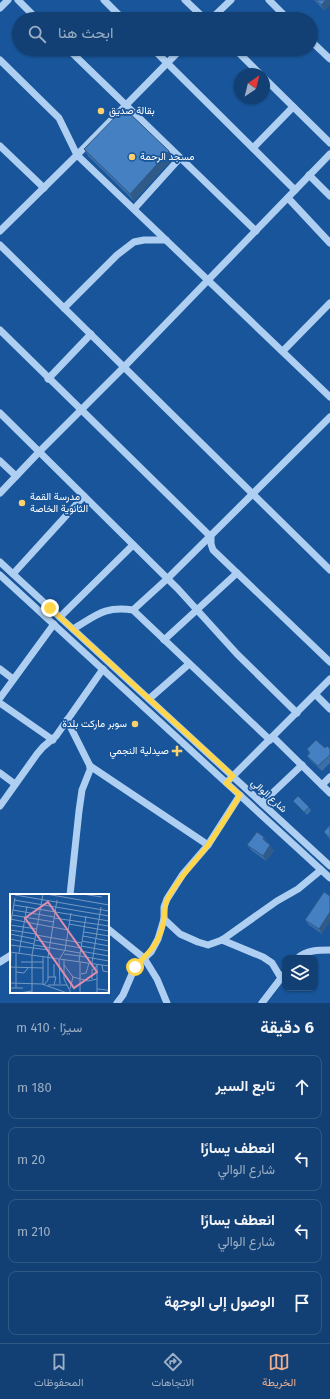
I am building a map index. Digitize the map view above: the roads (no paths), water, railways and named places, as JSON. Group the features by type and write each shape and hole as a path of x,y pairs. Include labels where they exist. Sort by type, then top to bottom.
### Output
{"street":[{"path":"0,8 8,0"},
{"path":"18,0 30,12"},
{"path":"104,0 116,12"},
{"path":"185,0 198,12"},
{"path":"218,12 231,0"},
{"path":"268,0 281,12"},
{"path":"318,48 330,59"},
{"path":"75,56 256,231"},
{"path":"160,56 296,190"},
{"path":"1,228 44,188 174,56"},
{"path":"242,56 254,68"},
{"path":"0,60 59,118 77,155 330,397"},
{"path":"270,84 330,143"},
{"path":"253,148 293,107"},
{"path":"0,146 44,188"},
{"path":"0,493 330,154"},
{"path":"134,209 180,158"},
{"path":"309,175 330,196"},
{"path":"288,198 330,243"},
{"path":"64,308 117,255 134,242 144,240 166,240"},
{"path":"0,245 330,570"},
{"path":"283,351 330,303"},
{"path":"0,330 48,379 211,536 213,550 330,662"},
{"path":"48,379 91,334"},
{"path":"0,413 167,579 237,654 297,713"},
{"path":"133,610 211,536 330,417"},
{"path":"0,461 16,476"},
{"path":"13,574 84,496"},
{"path":"60,617 133,545"},
{"name":"شارع الوالي","path":"0,562 330,866"},
{"path":"164,640 237,573"},
{"name":"شارع الوالي","path":"0,574 330,878"},
{"path":"73,629 109,609 120,608 133,610 189,664 271,739 302,765 330,793"},
{"path":"0,698 13,678 54,624"},
{"path":"149,699 189,664"},
{"path":"0,669 13,678"},
{"path":"0,806 37,754 43,747 53,740 103,669"},
{"path":"226,783 316,695 330,679"},
{"path":"316,695 330,709"},
{"path":"0,703 53,740"},
{"path":"67,720 90,766 208,845"},
{"path":"262,803 302,765"},
{"path":"70,894 82,790 90,770 90,766"},
{"path":"0,773 15,784"},
{"path":"322,785 330,777"},
{"path":"117,1003 123,995 135,967 151,952 158,939 164,919 164,908 167,899 183,874 208,845 240,795"},
{"path":"164,919 180,934 208,945 222,940 277,901 298,889 321,870"},
{"path":"109,930 144,958 157,979 167,1003"},
{"path":"222,940 263,957 272,963 282,975"},
{"path":"302,955 314,951 330,950"},
{"path":"0,953 9,956"},
{"path":"0,962 9,956"},
{"path":"262,1003 282,977"}],"place":[{"name":"بقالة صديق","path":"101,111"},
{"name":"مسجد الرحمة","path":"132,157"},
{"name":"مدرسة القمة الثانوية الخاصة","path":"22,503"},
{"name":"سوبر ماركت بلدة","path":"135,724"},
{"name":"صيدلية النجمي","path":"177,751"}]}
